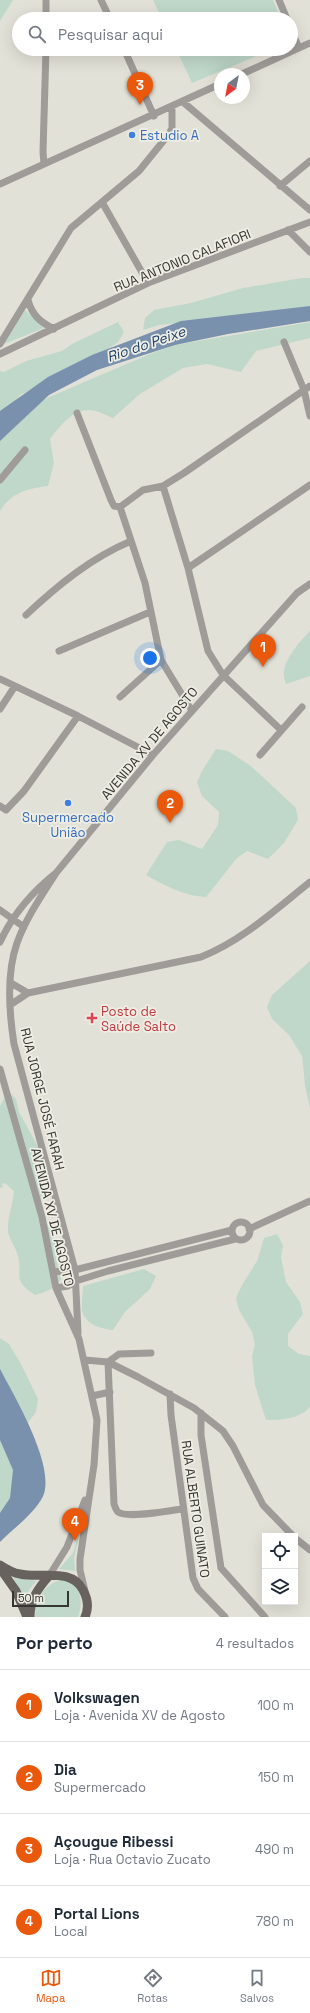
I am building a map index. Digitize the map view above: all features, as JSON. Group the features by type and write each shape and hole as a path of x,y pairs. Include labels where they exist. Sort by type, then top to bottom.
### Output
{"main road":[{"path":"0,1567 21,1575 61,1575 74,1579 80,1584 86,1595 88,1604 85,1617"},
{"path":"0,1567 16,1591 29,1617"},
{"path":"29,1617 31,1604 35,1595 39,1587 49,1576"}],"street":[{"path":"46,0 46,12"},
{"path":"101,0 107,12"},
{"path":"278,0 283,12"},
{"path":"299,48 310,43"},
{"path":"44,164 46,56"},
{"path":"127,56 154,116"},
{"path":"250,70 281,56"},
{"path":"0,184 154,116 214,87"},
{"path":"183,102 310,210"},
{"path":"0,344 71,228 139,171 169,134 172,128 172,107"},
{"path":"280,186 310,161"},
{"path":"102,202 148,283"},
{"name":"RUA ANTONIO CALAFIORI","path":"0,354 148,283 310,222"},
{"path":"288,230 310,252"},
{"path":"28,300 35,317 54,329"},
{"path":"284,342 304,390 310,416"},
{"path":"77,413 111,500 114,506 120,507 143,490 162,486 310,386"},
{"path":"0,480 25,450"},
{"path":"188,568 310,485"},
{"path":"162,486 188,568 208,651 223,675 281,730"},
{"path":"120,507 145,583 161,660 192,711"},
{"path":"26,615 57,587 78,571 110,550 131,541"},
{"name":"AVENIDA XV DE AGOSTO","path":"0,942 13,919 34,892 56,872 154,755 292,598 310,584"},
{"path":"59,651 150,612"},
{"path":"120,697 161,660"},
{"path":"0,679 78,716 154,755"},
{"path":"0,709 15,686"},
{"path":"260,755 302,707"},
{"path":"0,806 6,810 24,791 78,716"},
{"name":"RUA JORGE JOSÉ FARAH","path":"56,872 24,927 14,953 10,1005 14,1044 75,1270 79,1339"},
{"path":"10,1005 28,993 201,957 244,936 310,882"},
{"path":"0,910 24,927"},
{"path":"11,982 28,993"},
{"name":"AVENIDA XV DE AGOSTO","path":"0,1069 42,1217 56,1288 79,1339 96,1420 94,1465 80,1559 80,1570 86,1595"},
{"path":"250,1229 310,1201"},
{"path":"235,1239 232,1230 233,1226 240,1222 247,1225 250,1229"},
{"path":"56,1288 68,1286 76,1281 108,1271 235,1239 240,1241 246,1239 249,1235 250,1229"},
{"path":"53,1272 75,1270 232,1230"},
{"path":"108,1362 120,1354 151,1353"},
{"path":"84,1360 108,1362 170,1394 201,1413 228,1438 264,1505 290,1533"},
{"path":"108,1362 113,1488 116,1509 122,1514 128,1515 183,1509"},
{"path":"92,1396 110,1392"},
{"name":"RUA ALBERTO GUINATO","path":"170,1394 171,1415 191,1569 195,1584 225,1617"},
{"path":"201,1413 201,1435 221,1568 265,1617"},
{"name":"AVENIDA XV DE AGOSTO","path":"49,1576 67,1546 90,1487"},
{"path":"298,1540 310,1550"}],"green space":[{"path":"0,0 13,0 0,21"},
{"path":"153,0 273,0 278,12 159,12"},
{"path":"179,56 256,56 228,68 214,68 214,74 192,83"},
{"path":"310,278 310,309 159,325 143,330 145,318 154,310 191,303 243,288"},
{"path":"25,310 44,328 4,344"},
{"path":"118,322 124,332 118,342 108,349 20,395 0,418 0,371 4,372 26,361 62,351 72,344"},
{"path":"310,322 310,338 256,351 241,372 207,364 183,368 140,394 113,418 92,410 83,411 72,416 66,420 50,439 54,463 48,486 21,492 9,500 0,511 0,437 35,405 47,398 150,354 175,345"},
{"path":"310,631 310,676 286,684 284,678 285,666 290,655"},
{"path":"216,749 228,751 251,766 296,808 298,820 284,843 268,859 247,851 237,858 206,897 190,895 175,890 146,875 167,842 179,840 202,849 218,825 219,812 202,796 197,782"},
{"path":"310,961 310,1109 305,1085 302,1056 289,1035 272,1019 267,1007 272,995"},
{"path":"8,1091 16,1099 19,1112 43,1156 37,1179 42,1193 41,1206 44,1218 56,1241 55,1254 61,1279 50,1290 35,1295 22,1284 20,1280 19,1260 8,1231 8,1222 14,1191 5,1183 2,1184 3,1187 0,1188 0,1106"},
{"path":"277,1234 283,1245 281,1257 286,1282 300,1302 303,1314 288,1334 288,1346 299,1354 310,1356 310,1407 301,1414 290,1418 266,1420 255,1385 252,1356 255,1344 252,1332 239,1310 236,1298 257,1261 264,1238"},
{"path":"144,1269 156,1276 150,1289 125,1312 113,1330 104,1329 87,1320 82,1311 83,1286"},
{"path":"0,1338 9,1344 21,1364 38,1399 36,1412 27,1424 20,1471 0,1537"},
{"path":"84,1515 74,1558 75,1571 59,1569 73,1553"},
{"path":"12,1575 20,1579 36,1581 29,1590 26,1602"},
{"path":"61,1580 73,1585 79,1593 81,1604 78,1617 35,1617 39,1599 45,1589"}],"water":[{"name":"Rio do Peixe","path":"310,306 310,321 228,334 175,345 97,370 49,395 0,441 0,411 48,377 92,355 181,321"},
{"path":"0,1369 33,1434 45,1472 45,1487 41,1500 37,1506 0,1542 0,1513 10,1498 13,1470 0,1440"}],"place":[{"name":"Açougue Ribessi","path":"140,105"},
{"name":"Estudio A","path":"132,135"},
{"name":"Volkswagen","path":"263,667"},
{"name":"Supermercado União","path":"68,803"},
{"name":"Dia","path":"170,823"},
{"name":"Posto de Saúde Salto","path":"92,1018"},
{"name":"Portal Lions","path":"75,1541"}]}
